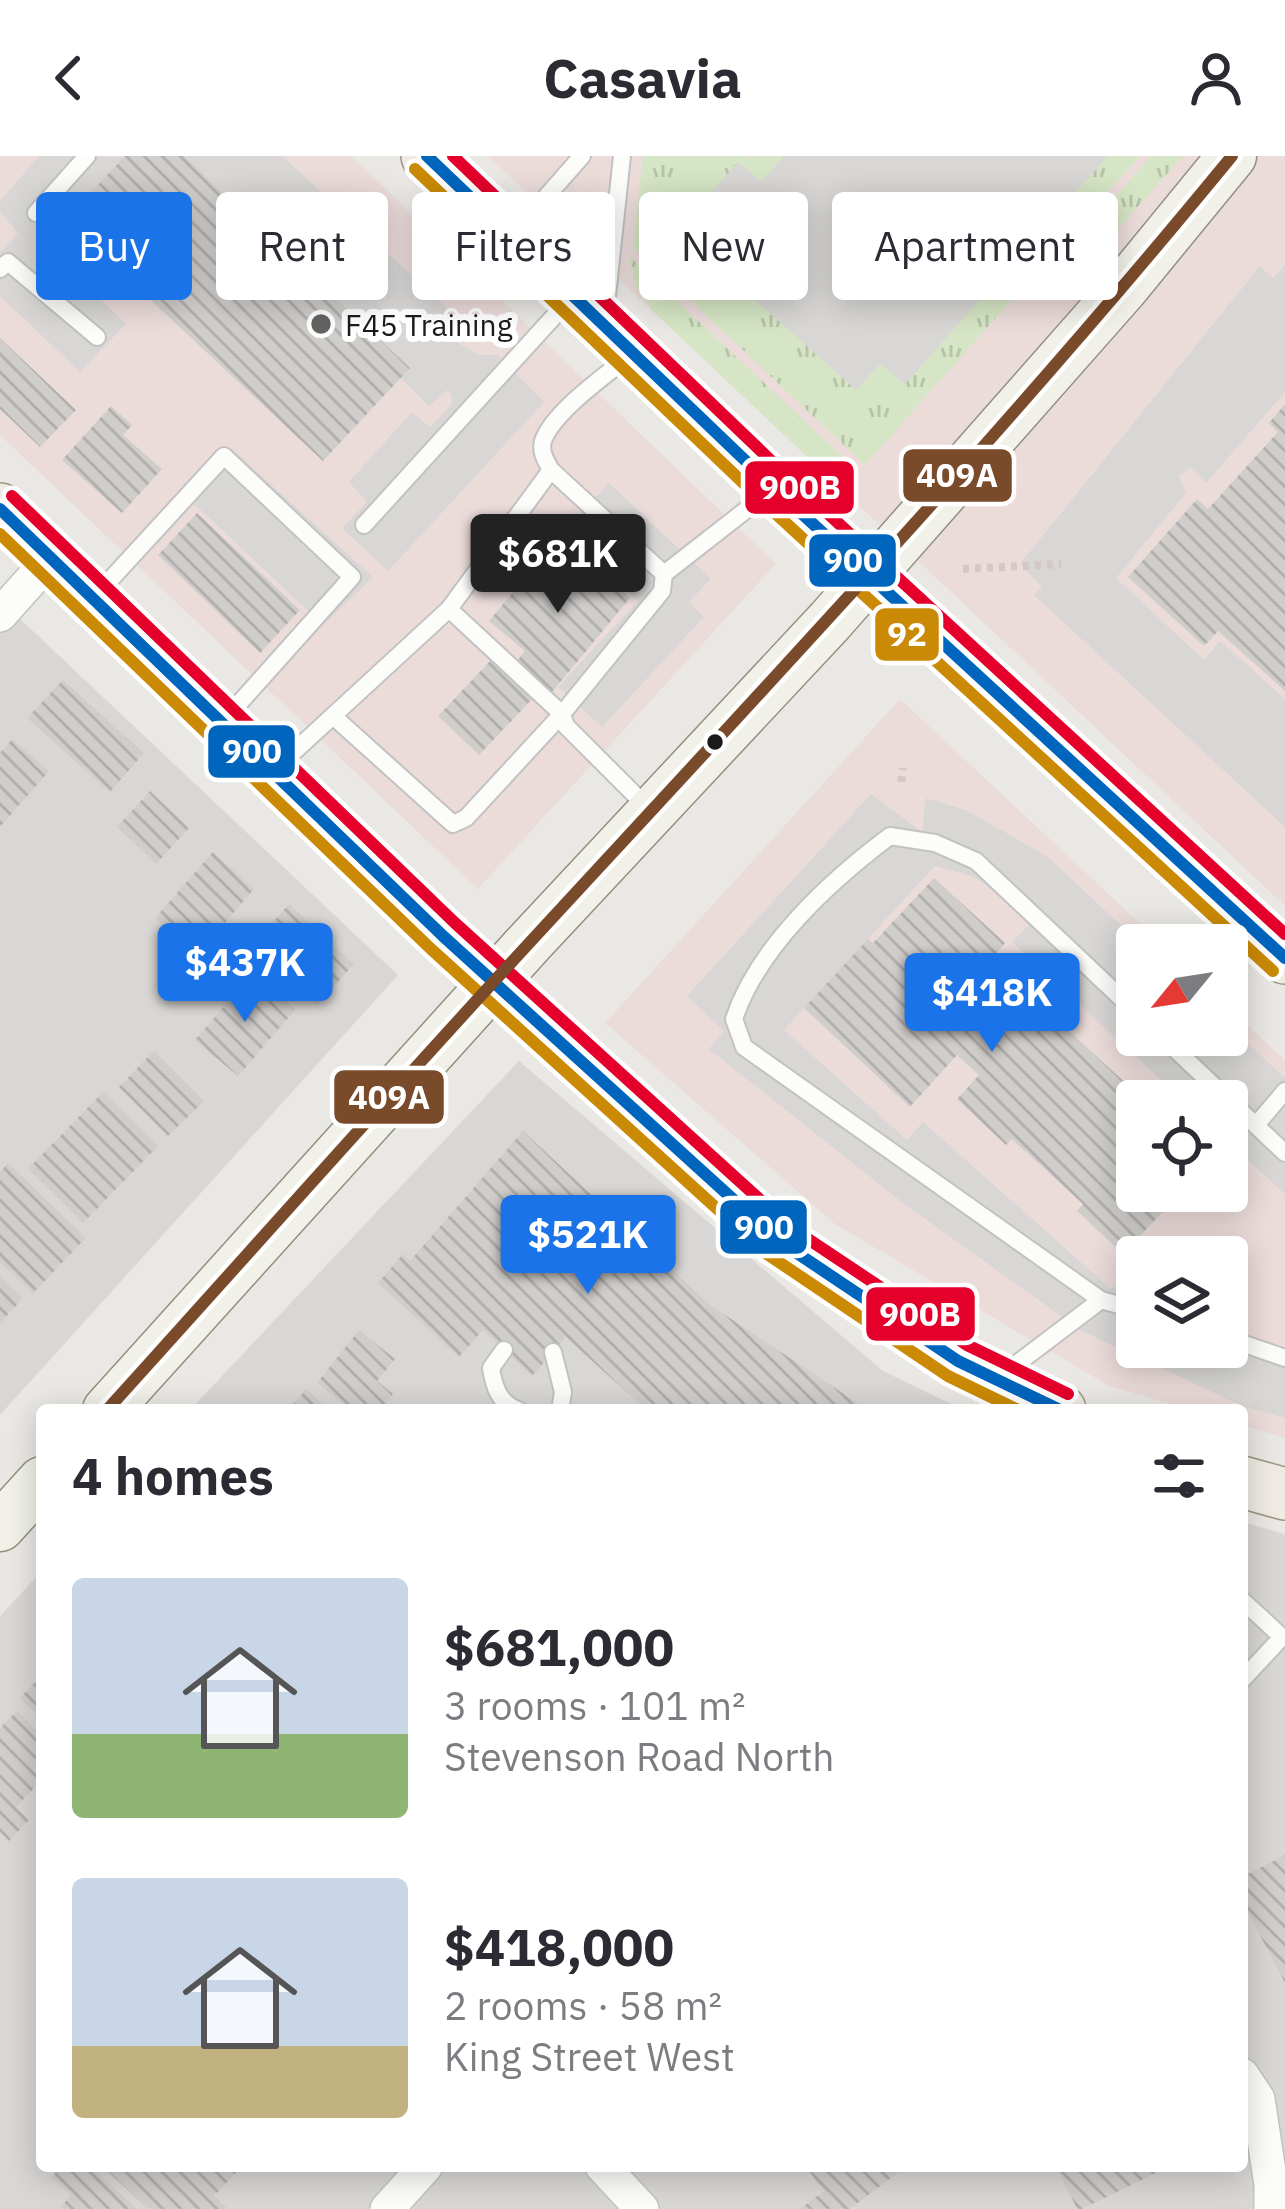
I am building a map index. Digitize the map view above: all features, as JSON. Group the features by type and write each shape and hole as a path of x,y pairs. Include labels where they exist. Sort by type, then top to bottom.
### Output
{"main road":[{"path":"427,156 466,192"},
{"path":"112,1404 872,574 1123,289 1232,156"},
{"path":"577,300 1285,958"},
{"path":"0,509 495,984 779,1241 958,1361 1047,1404"},
{"path":"1248,1484 1285,1494"},
{"path":"0,1527 36,1488"}],"street":[{"path":"0,615 51,558"},
{"path":"1262,2087 1271,2209"},
{"path":"387,2209 421,2172"},
{"path":"608,2172 642,2209"}],"lane":[{"path":"55,192 87,156"},
{"path":"550,192 582,156"},
{"path":"622,156 603,326 568,408 543,440 543,456 550,470 664,574"},
{"path":"0,269 8,262 97,337"},
{"path":"364,525 603,326"},
{"path":"94,598 224,456 352,578 221,723"},
{"path":"274,770 449,609 550,470"},
{"path":"333,716 452,824 466,818 562,714 662,591 664,574 774,488"},
{"path":"449,609 562,714 566,726 652,812"},
{"path":"1116,993 976,861 935,843 890,836 850,866 755,968 734,1019 744,1047 1102,1300 1116,1304"},
{"path":"1182,1056 1285,1153"},
{"path":"1256,1125 1285,1091"},
{"path":"996,1379 1102,1300"},
{"path":"1248,1345 1285,1358"},
{"path":"504,1350 491,1368 494,1387 506,1404"},
{"path":"553,1352 563,1392 561,1404"},
{"path":"1248,1606 1282,1637 1248,1674"}],"path":[{"path":"963,569 1061,564"},
{"path":"901,782 903,768"}],"shaded area":[{"path":"0,156 351,156 412,215 412,300 501,300 776,564 478,889 0,435"},
{"path":"39,156 137,157 103,192 36,192 36,300 101,300 126,324 80,372 0,296 0,252 18,233 0,212 0,201"},
{"path":"174,156 282,156 321,192 216,192 216,197"},
{"path":"488,156 1285,156 1285,906 641,300 808,300 808,192 639,192 639,298 615,276 615,192 526,192"},
{"path":"783,156 1108,156 1076,192 832,192 832,300 980,300 905,385 880,364 856,390 754,300 808,300 808,192 711,192 738,161 781,160"},
{"path":"388,253 412,276 412,300 439,300 468,327 457,342 479,355 498,355 544,402 388,571 342,528 367,502 349,482 412,412 430,427 452,404 452,396 447,390 429,406 321,300 388,300"},
{"path":"1285,265 1285,392 1206,483 1190,467 1179,477 1186,493 1116,578 1204,660 1220,641 1285,699 1285,827 1034,595 1042,587 1020,564 1260,266 1273,278"},
{"path":"235,452 373,577 323,625 189,499"},
{"path":"609,483 711,579 689,602 704,617 602,727 558,687 638,601 564,531"},
{"path":"0,600 398,975 0,1415"},
{"path":"900,699 1141,924 1116,924 1116,1056 1248,1056 1248,1026 1285,1060 1285,1438 1248,1427 1248,1404 1170,1404 1109,1386 835,1224 605,1023"},
{"path":"871,794 922,832 926,798 966,810 1048,857 1120,924 1116,1038 1012,942 1032,922 975,877 935,866 784,1030 907,1140 923,1122 1111,1289 1116,1285 1116,1347 1082,1331 903,1203 709,1049 724,1031 687,996"},
{"path":"1248,1044 1285,1078 1285,1194 1248,1160 1248,1080 1161,1080 1135,1056 1248,1056"},
{"path":"519,1061 883,1371 952,1404 196,1404"},
{"path":"1248,1341 1285,1349 1285,1418 1238,1404 1161,1368 1248,1368"},
{"path":"1248,1524 1285,1534 1285,2209 0,2209 0,1616 36,1577 36,2172 1248,2172"}],"green space":[{"path":"643,156 783,156 762,182 738,162 711,192 639,192"},
{"path":"1108,156 1140,156 1108,192 1076,192"},
{"path":"1151,156 1183,156 1118,229 1118,193"},
{"path":"639,192 639,253 633,247"},
{"path":"629,256 639,265 639,292"},
{"path":"645,300 676,300 859,472 853,478 840,478 817,466"},
{"path":"689,300 755,300 856,390 880,364 905,384 980,300 1012,300 865,465"}],"building":[{"path":"125,156 184,156 222,192 216,192 216,300 338,300 410,368 323,461 151,300 192,300 192,192 91,192"},
{"path":"0,338 76,410 40,447 0,409"},
{"path":"1285,404 1285,691 1218,631 1204,646 1128,577 1197,499 1208,509 1278,432 1269,423"},
{"path":"111,406 132,425 123,435 162,469 122,513 62,460"},
{"path":"197,513 300,610 260,653 158,555"},
{"path":"552,546 586,575 594,567 630,598 552,692 516,662 525,651 489,621"},
{"path":"492,659 533,698 479,755 438,716"},
{"path":"63,680 144,753 110,792 27,718"},
{"path":"12,739 49,771 0,827 0,753"},
{"path":"150,791 189,828 156,864 117,827"},
{"path":"213,852 254,889 197,955 155,918"},
{"path":"934,878 1005,943 991,959 1122,1080 1116,1080 1116,1212 1162,1212 1140,1236 1116,1236 1116,1247 1077,1211 1083,1204 1012,1139 1006,1145 957,1099 979,1075 957,1055 910,1107 804,1008 868,939 873,943"},
{"path":"289,904 354,964 317,1005 252,946"},
{"path":"253,973 295,1010 238,1076 195,1040"},
{"path":"154,1051 204,1101 168,1136 119,1087"},
{"path":"103,1092 158,1146 83,1223 28,1169"},
{"path":"523,1131 710,1305 859,1404 639,1404 566,1337 532,1376 483,1330 459,1357 378,1283 403,1254 410,1261"},
{"path":"8,1163 86,1238 33,1293 0,1262 0,1172"},
{"path":"0,1276 23,1298 0,1323"},
{"path":"359,1330 395,1359 377,1381 393,1394 385,1404 343,1404 317,1383"},
{"path":"306,1389 323,1404 293,1404"},
{"path":"36,1681 36,1714 20,1698"},
{"path":"17,1711 36,1730 36,1786 16,1807 29,1820 9,1841 0,1832 0,1728"},
{"path":"1285,1855 1285,1983 1248,1912 1248,1874"},
{"path":"56,2172 97,2172 137,2209 59,2209 71,2195 51,2177"},
{"path":"108,2172 236,2172 214,2196 228,2209 148,2209"},
{"path":"810,2172 899,2172 850,2209 800,2209 824,2191"},
{"path":"1059,2172 1158,2172 1082,2209 1077,2209"}],"transit line":[{"name":"900","path":"427,156 774,488 1285,958"},
{"name":"900B","path":"453,156 786,475 1285,934"},
{"name":"409A","path":"112,1404 976,455 1232,156"},
{"name":"92","path":"415,169 762,501 1273,971"},
{"name":"900B","path":"12,496 455,923 790,1227 967,1345 1068,1394"},
{"name":"900","path":"0,509 443,936 779,1241 958,1361 1048,1404"},
{"name":"92","path":"0,534 431,949 767,1254 948,1376 1006,1404"}],"place":[{"name":"F45 Training","path":"321,324"}]}
